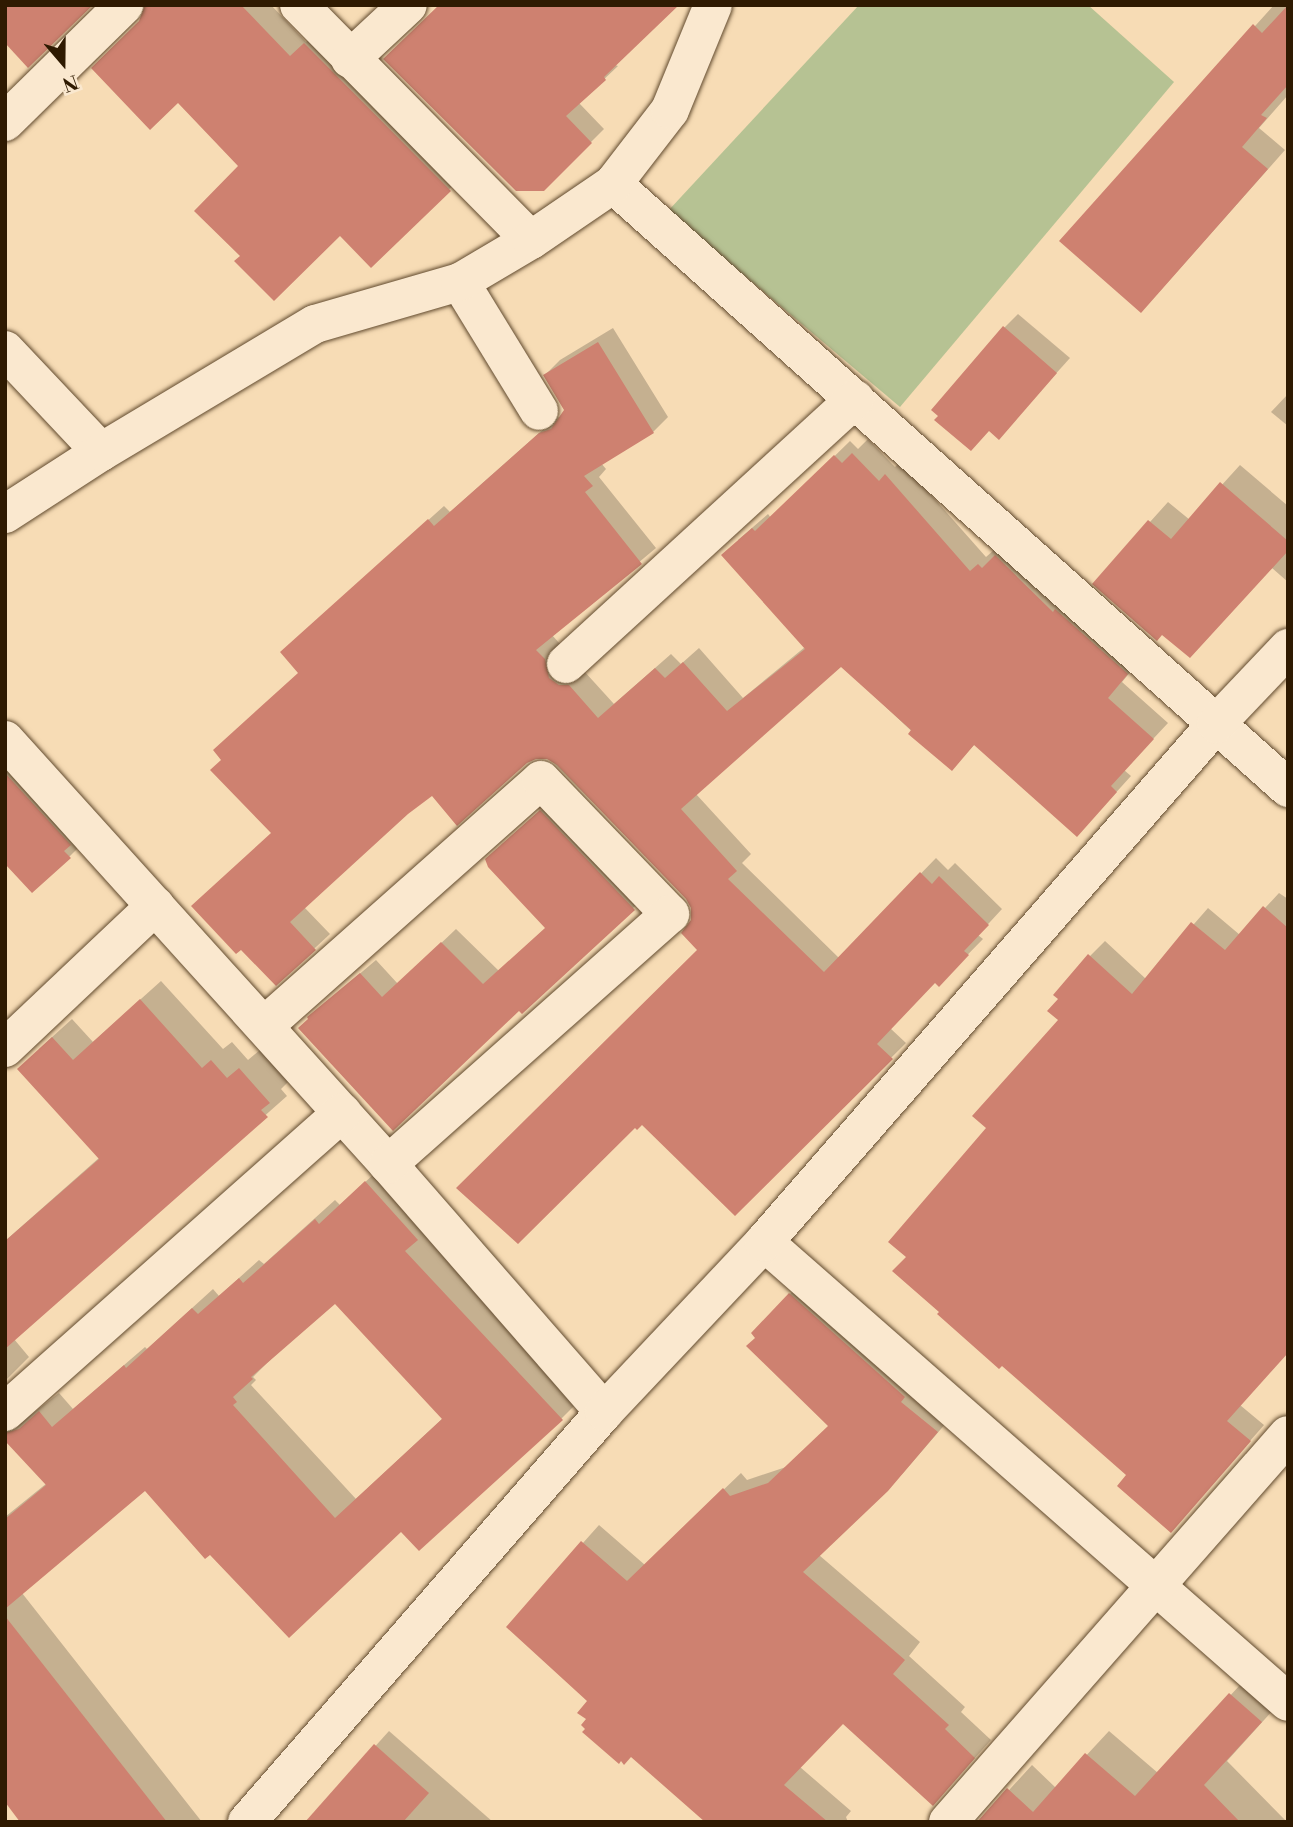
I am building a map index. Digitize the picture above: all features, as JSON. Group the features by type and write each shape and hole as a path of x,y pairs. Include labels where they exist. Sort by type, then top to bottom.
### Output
{"street":[{"path":"5,122 124,5"},
{"path":"299,5 531,240"},
{"path":"351,59 408,5"},
{"path":"5,514 102,452 315,324 460,282 531,240 613,184 670,110 713,5"},
{"path":"613,184 1288,788"},
{"path":"460,282 539,411"},
{"path":"5,350 102,452"},
{"path":"566,664 855,398"},
{"path":"247,1822 604,1412 764,1242 1216,724 1288,648"},
{"path":"5,740 388,1164 604,1412"},
{"path":"264,1026 541,780 670,914 388,1164"},
{"path":"5,1048 155,906"},
{"path":"5,1412 342,1113"},
{"path":"764,1242 1288,1702"},
{"path":"948,1822 1288,1435"}],"green space":[{"path":"859,5 1088,5 1174,82 900,407 668,211"}],"building":[{"path":"5,5 93,5 28,68 5,43"},
{"path":"145,5 241,5 290,56 304,43 451,191 371,268 340,236 274,301 234,261 240,256 194,211 238,166 178,103 150,130 91,68 139,21"},
{"path":"439,5 679,5 604,77 606,80 566,116 592,143 544,191 516,191 383,59"},
{"path":"1288,5 1288,85 1261,115 1267,118 1242,147 1268,169 1141,313 1059,241 1253,24 1262,33"},
{"path":"1003,326 1057,373 999,440 989,431 971,451 934,420 938,416 931,410"},
{"path":"598,342 654,433 584,476 593,486 585,492 642,564 536,650 545,659 549,678 559,685 569,685 598,718 655,668 665,678 683,662 727,711 805,649 721,555 752,528 755,531 834,455 842,463 852,453 879,481 885,474 970,571 978,564 982,568 995,555 1053,612 1055,609 1128,674 1108,698 1154,739 1111,786 1117,792 1077,837 974,745 952,771 908,734 911,730 841,667 681,809 737,871 728,879 824,972 920,872 932,884 939,876 989,925 964,951 969,955 939,987 935,983 877,1044 893,1059 735,1216 642,1125 637,1130 635,1128 518,1244 456,1188 697,950 681,933 691,920 691,908 686,899 557,765 547,759 536,759 527,763 457,826 432,796 408,814 290,922 316,950 276,986 241,950 236,954 191,906 271,833 210,770 221,760 213,750 298,673 280,652 428,519 434,526 539,433 551,429 564,410 543,375"},
{"path":"1220,482 1288,541 1288,551 1190,658 1162,635 1157,641 1092,584 1148,520 1171,539"},
{"path":"5,773 71,845 64,851 71,858 32,893 5,864"},
{"path":"540,810 635,910 522,1014 519,1011 393,1131 298,1028 307,1017 360,973 382,997 441,942 483,984 545,928 488,867 485,859"},
{"path":"1263,906 1288,928 1288,1353 1227,1421 1251,1441 1171,1533 1117,1486 1126,1475 1002,1366 999,1369 892,1271 906,1257 888,1242 986,1128 972,1116 1058,1020 1047,1011 1058,999 1053,995 1088,954 1132,994 1191,922 1225,950"},
{"path":"140,999 202,1068 211,1060 227,1078 239,1068 270,1103 261,1110 268,1117 5,1349 5,1241 99,1159 17,1069 52,1037 73,1060"},
{"path":"365,1181 418,1240 405,1251 563,1420 419,1551 401,1532 289,1638 210,1555 205,1559 145,1491 5,1609 5,1519 46,1485 5,1441 5,1433 19,1429 39,1411 52,1427 124,1365 126,1368 192,1308 198,1314 239,1278 243,1283 315,1219 319,1224","holes":["335,1304 442,1419 335,1518 233,1405 237,1402 233,1397 253,1379 251,1377"]},
{"path":"789,1293 905,1397 901,1402 938,1432 888,1491 803,1572 905,1660 893,1674 949,1725 945,1729 975,1758 933,1806 843,1724 784,1785 828,1822 705,1822 631,1757 624,1765 621,1761 619,1764 582,1732 585,1729 581,1725 586,1719 577,1713 587,1701 506,1627 581,1541 627,1581 723,1488 730,1496 768,1483 828,1426 746,1346 755,1338 751,1333"},
{"path":"5,1616 167,1822 20,1822 5,1802"},
{"path":"1229,1693 1262,1722 1204,1785 1240,1822 977,1822 1007,1788 1033,1812 1085,1753 1135,1796"},
{"path":"374,1744 429,1793 403,1822 305,1822"}]}
